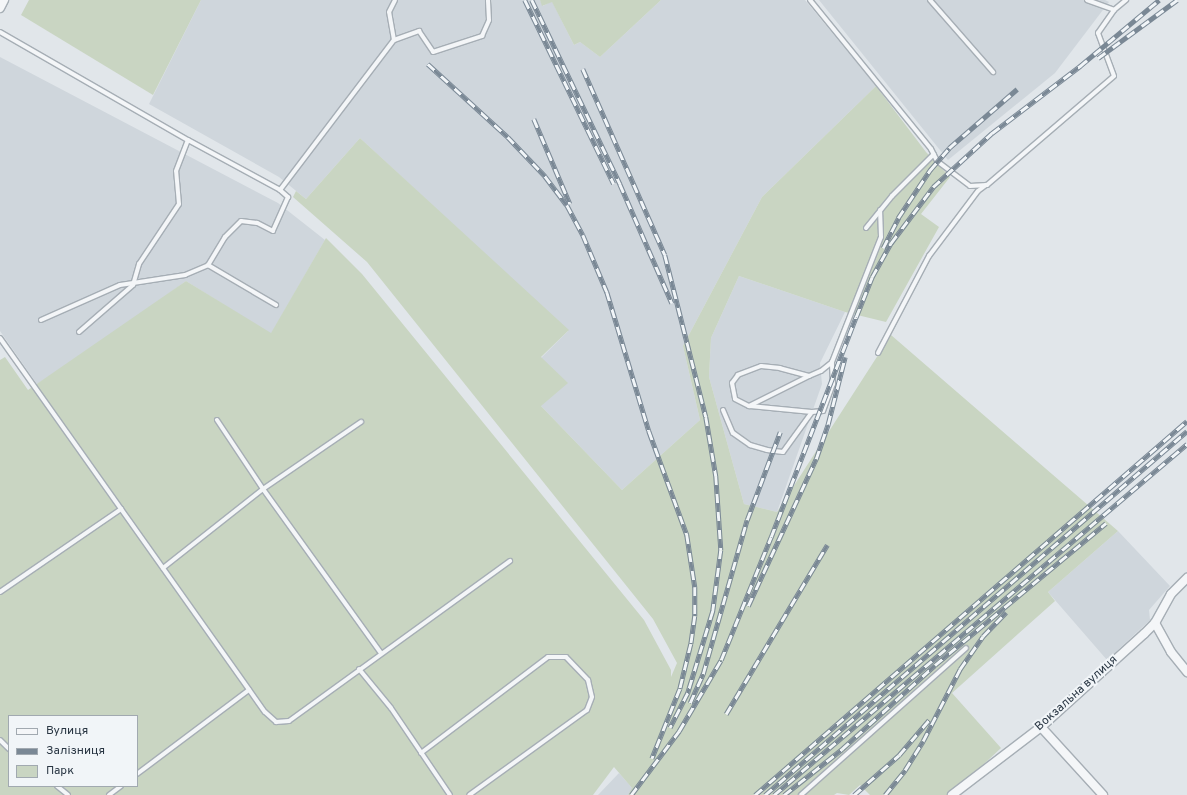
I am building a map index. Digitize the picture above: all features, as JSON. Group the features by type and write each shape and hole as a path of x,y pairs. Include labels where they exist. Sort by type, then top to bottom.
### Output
{"street":[{"path":"0,8 4,0"},
{"name":"Вокзальна вулиця","path":"952,795 1041,727 1155,623 1171,594 1187,578"},
{"path":"1155,623 1171,652 1187,672"},
{"path":"1041,727 1103,795"}],"lane":[{"path":"394,40 389,12 395,0"},
{"path":"280,190 318,143 394,40 419,31 433,52 482,36 489,20 488,0"},
{"path":"810,0 934,154 937,161 970,186 987,185"},
{"path":"930,0 993,72"},
{"path":"1086,0 1114,10"},
{"path":"878,353 929,256 978,191 987,185 1114,76 1098,33 1114,10 1126,0"},
{"path":"0,32 188,140 280,190 288,198 273,231 257,224 241,222 225,237 208,264 186,275 120,285 40,320"},
{"path":"79,332 133,284 139,264 179,204 176,171 188,140"},
{"path":"866,228 880,210 934,154"},
{"path":"809,376 780,368 761,366 738,375 732,383 735,398 749,406 812,412 823,411 833,384 832,362 881,237 880,210"},
{"path":"208,264 276,305"},
{"path":"0,338 249,690 276,722 290,721 359,669 510,561"},
{"path":"749,406 809,376 832,362"},
{"path":"723,410 733,433 750,445 767,450 783,452 812,412"},
{"path":"217,420 263,489 381,653"},
{"path":"163,568 263,489 361,422"},
{"path":"0,592 121,508"},
{"path":"801,795 966,648"},
{"path":"422,753 548,657 566,657 588,680 592,697 586,710 469,795"},
{"path":"359,669 391,708 450,795"},
{"path":"138,773 249,690"},
{"path":"0,740 8,748"},
{"path":"58,787 68,795"},
{"path":"109,795 120,787"}],"shaded area":[{"path":"201,0 540,0 543,6 552,1 574,45 580,42 600,57 661,0 805,0 876,86 762,197 683,346 700,420 622,490 541,406 541,358 568,331 360,138 306,199 279,177 149,104"},
{"path":"819,0 1105,0 1109,2 1055,73 948,160"},
{"path":"0,57 278,203 325,240 271,334 186,281 84,355 37,384 0,331"},
{"path":"739,276 845,312 820,363 822,384 777,512 744,504 709,377 711,338"},
{"path":"1118,531 1170,586 1149,610 1150,620 1107,660 1048,592"},
{"path":"619,773 633,789 628,795 598,795"}],"green space":[{"path":"29,0 201,0 153,95 21,15"},
{"path":"540,0 661,0 600,57 580,42 574,45 552,2 542,6"},
{"path":"876,86 926,152 950,177 921,214 939,227 886,322 845,312 739,276 711,338 709,377 744,504 777,512 891,335 1118,531 1048,592 1055,601 952,693 1001,748 951,795 870,795 860,785 849,795 837,793 834,795 628,795 632,788 614,767 593,795 0,795 0,360 5,357 28,390 186,281 271,333 326,238 362,274 644,620 671,670 671,677 677,663 653,619 367,262 293,197 296,191 306,199 360,138 569,330 541,357 568,383 541,406 622,490 700,420 683,346 762,197"}],"railway":[{"path":"525,0 614,184"},
{"path":"532,0 620,184 672,303"},
{"path":"631,795 679,731 721,660 771,537 872,277 891,243 933,187 992,133 1080,66 1159,0"},
{"path":"1098,58 1177,0"},
{"path":"428,64 508,137 545,176 567,205 583,235 607,292 649,431 687,535 695,587 695,616 691,644 680,689 652,759"},
{"path":"583,69 665,255 706,417 716,476 721,550 713,611 688,693 670,728"},
{"path":"883,248 898,218 930,170 949,148 1017,89"},
{"path":"534,119 570,204"},
{"path":"748,606 816,459 828,424 845,357"},
{"path":"755,795 1187,421"},
{"path":"765,795 1187,431"},
{"path":"690,703 703,674 747,520 780,432"},
{"path":"774,795 1187,444"},
{"path":"784,795 842,749 935,665 1106,523"},
{"path":"726,714 827,545"},
{"path":"885,795 905,770 923,741 960,669 983,636 1006,612"},
{"path":"854,795 899,755 929,720"}]}
